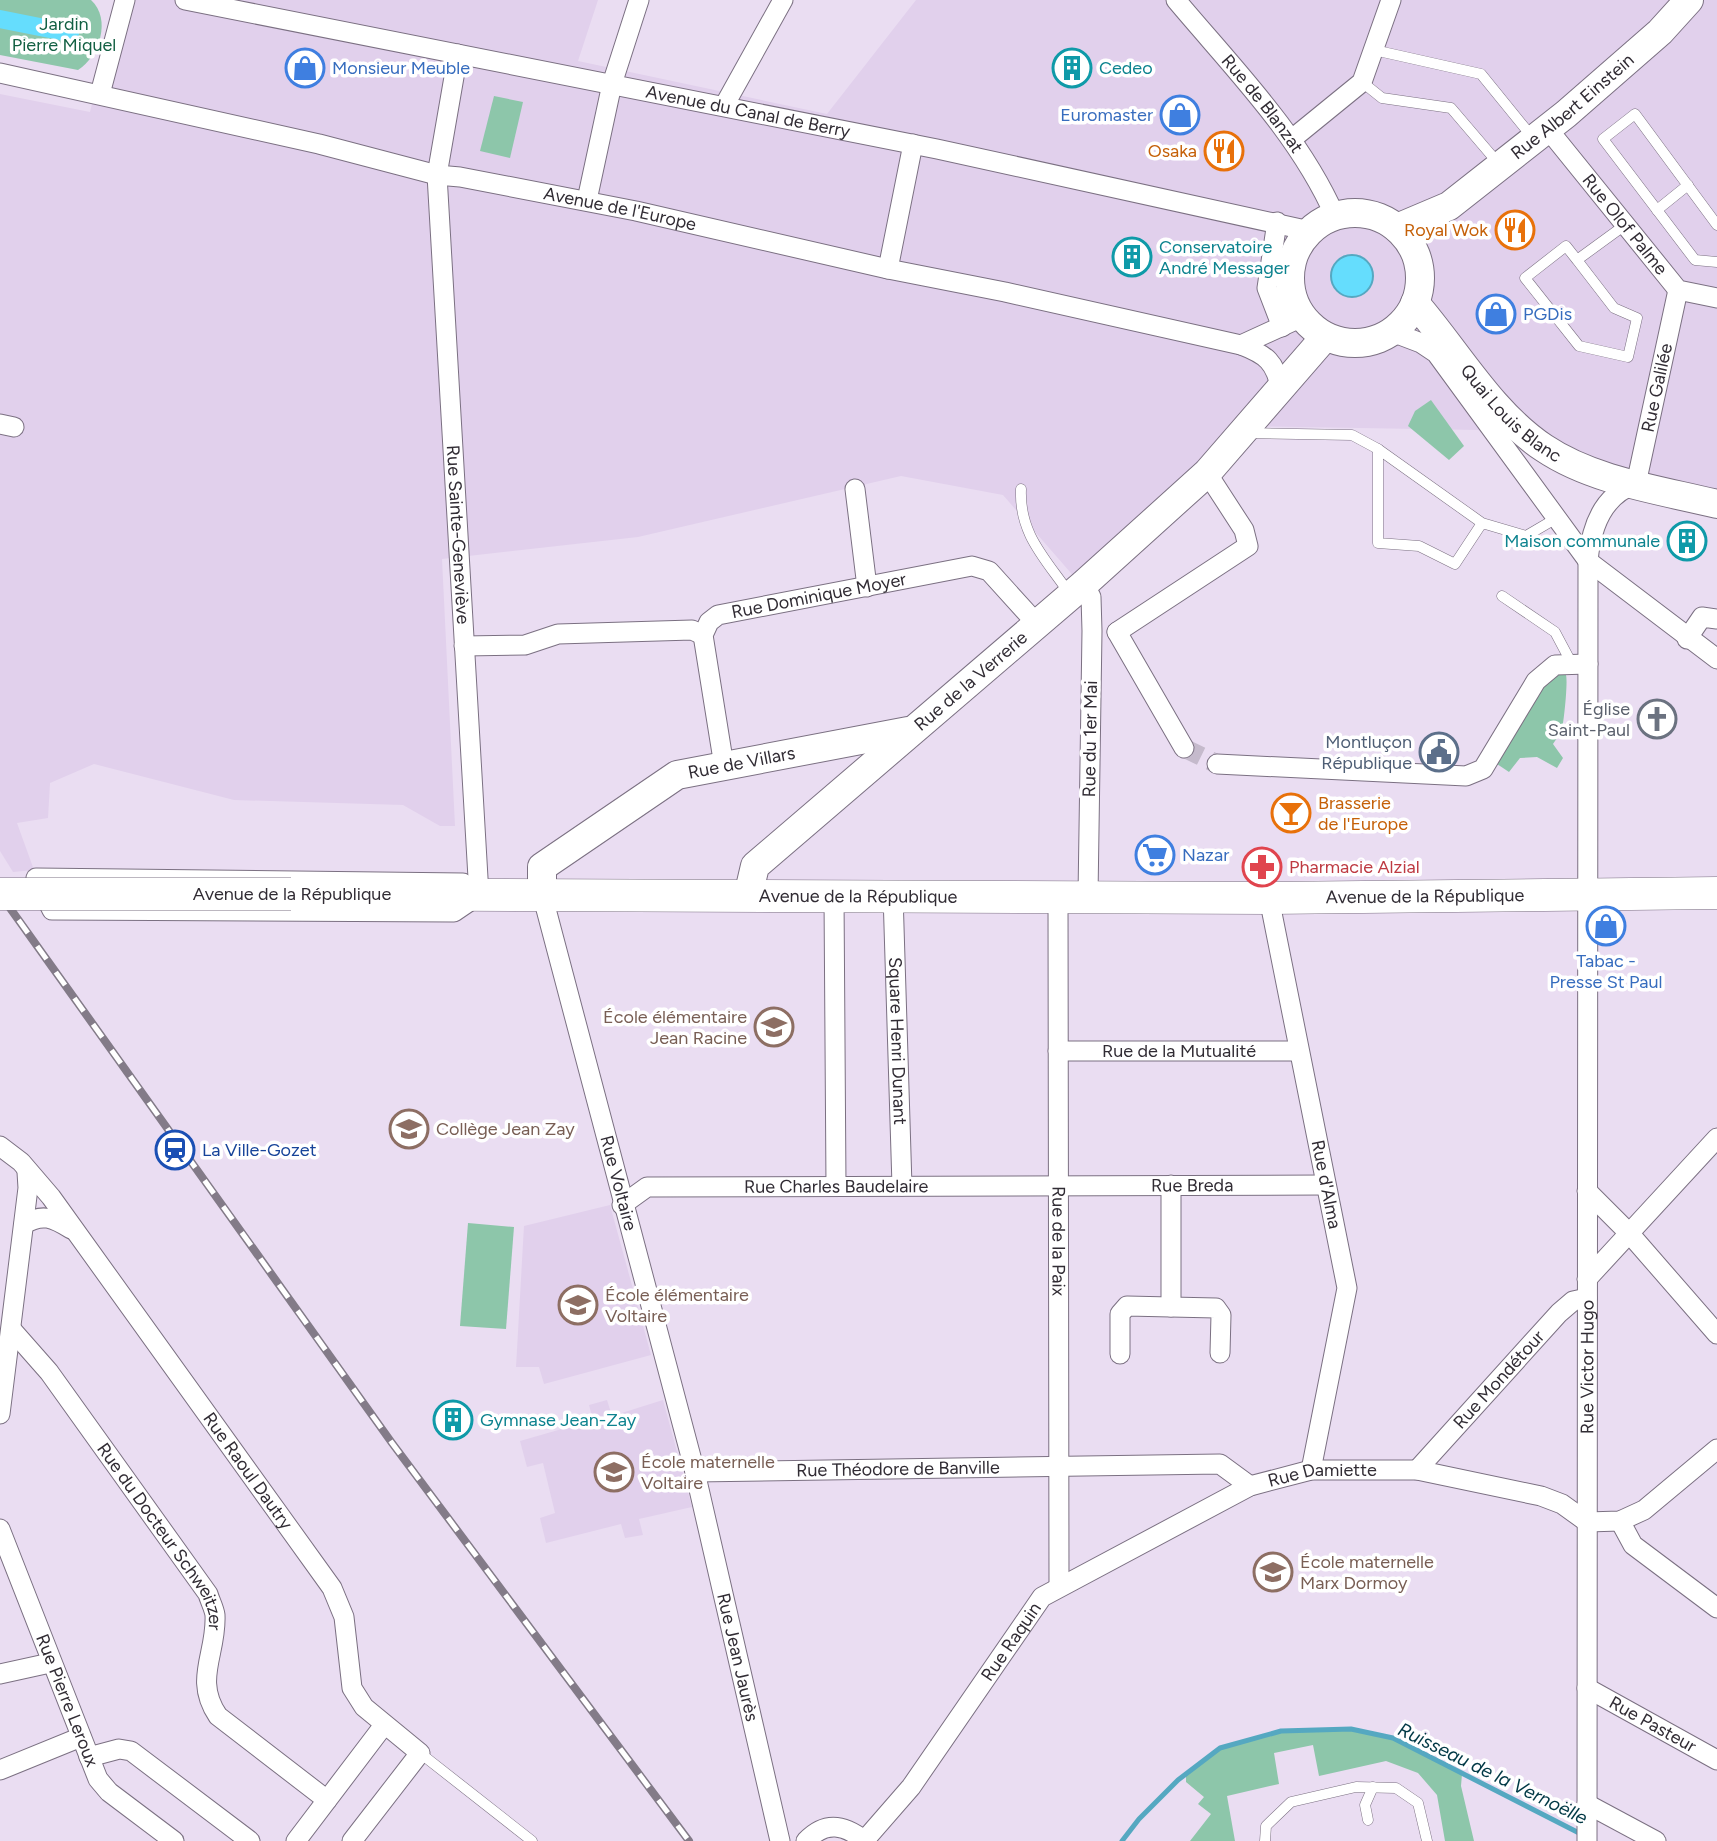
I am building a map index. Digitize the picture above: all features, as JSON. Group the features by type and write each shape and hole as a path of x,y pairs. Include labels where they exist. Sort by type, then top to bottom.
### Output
{"main road":[{"name":"Rue Albert Einstein","path":"1397,228 1449,205 1540,134 1660,32 1689,0"},
{"name":"Rue Albert Einstein","path":"1417,258 1449,205"},
{"path":"1357,213 1397,228 1417,258 1420,288 1406,319 1392,332 1377,340 1359,344 1342,343 1292,322 1291,263 1298,246 1310,231 1335,216 1357,213"},
{"name":"Quai Louis Blanc","path":"1415,303 1503,412 1542,447 1575,465 1636,484 1717,504"},
{"name":"Rue de la Verrerie","path":"748,896 755,866 1078,590 1207,473 1325,337"},
{"name":"Rue de Villars","path":"542,894 542,867 677,775 910,731"},
{"name":"Avenue de la République","path":"0,894 893,894 1269,898 1587,892 1717,893"}],"street":[{"path":"100,94 125,0"},
{"name":"Avenue du Canal de Berry","path":"185,0 913,144 1310,231"},
{"path":"587,200 612,84 639,0"},
{"path":"724,106 783,0"},
{"name":"Rue de Blanzat","path":"1176,0 1292,139 1320,180 1335,216"},
{"path":"1292,139 1362,82 1391,0"},
{"name":"Rue Sainte-Geneviève","path":"458,54 437,175 478,895"},
{"name":"Avenue de l'Europe","path":"0,73 319,144 437,175 587,200 888,269 1005,292 1241,345 1266,355 1276,368 1281,389"},
{"name":"Rue Olof Palme","path":"1540,134 1625,225 1678,290 1717,298"},
{"path":"888,269 913,144"},
{"path":"1241,345 1292,322 1266,288 1277,222"},
{"name":"Rue Galilée","path":"1636,484 1678,290"},
{"name":"Quai Louis Blanc","path":"1392,332 1436,352 1511,451 1555,519 1588,561 1687,639 1717,659"},
{"path":"1092,631 1117,632 1248,546 1244,530 1207,473"},
{"path":"1588,561 1590,541 1606,502 1618,490 1636,484"},
{"path":"855,489 867,587"},
{"name":"Rue Victor Hugo","path":"1587,1833 1587,892 1580,664 1588,561"},
{"name":"Rue Dominique Moyer","path":"703,635 709,622 718,615 972,566 989,571 1037,624"},
{"name":"Rue du 1er Mai","path":"1073,896 1092,631 1091,597 1078,590"},
{"path":"1687,639 1702,617 1717,619"},
{"path":"464,646 525,645 550,636 592,632 692,630 703,635 724,766"},
{"path":"1117,632 1184,748"},
{"path":"1217,764 1466,776 1483,769 1536,681 1555,665 1580,664"},
{"path":"36,878 463,883 478,895 454,912 52,910 36,878"},
{"name":"Rue Voltaire","path":"542,894 622,1205 695,1472"},
{"name":"Square Henri Dunant","path":"893,894 902,1186"},
{"path":"834,896 836,1186"},
{"name":"Rue de la Paix","path":"1059,1586 1058,1051 1073,896"},
{"name":"Rue d'Alma","path":"1269,898 1347,1288 1311,1470"},
{"name":"Rue de la Mutualité","path":"1058,1051 1298,1051"},
{"name":"Rue Mondétour","path":"1417,1470 1559,1312 1587,1288 1629,1233 1717,1138"},
{"name":"Rue Raoul Dautry","path":"0,1146 36,1178 332,1588 344,1617 352,1688 364,1707 420,1753"},
{"path":"0,1414 24,1224 27,1172"},
{"path":"1171,1185 1171,1307"},
{"name":"Rue Breda","path":"1058,1186 1325,1185"},
{"name":"Rue Charles Baudelaire","path":"622,1205 647,1187 1058,1186"},
{"path":"1587,1191 1629,1233 1717,1334"},
{"path":"24,1224 36,1217 47,1216 75,1231"},
{"path":"1120,1354 1120,1314 1127,1306 1216,1308 1221,1315 1220,1353"},
{"name":"Rue du Docteur Schweitzer","path":"12,1329 49,1372 208,1594 215,1614 205,1685 208,1701 218,1716 327,1800"},
{"path":"1587,1522 1620,1521 1644,1510 1717,1449"},
{"name":"Rue Damiette","path":"1058,1468 1220,1464 1250,1486 1311,1470 1417,1470 1541,1496 1562,1504 1587,1522"},
{"name":"Rue Théodore de Banville","path":"695,1472 1058,1468"},
{"name":"Rue Jean Jaurès","path":"695,1472 779,1833"},
{"name":"Rue Raquin","path":"865,1841 911,1787 1042,1597 1250,1486"},
{"path":"1620,1521 1633,1545 1717,1608"},
{"name":"Rue Pierre Leroux","path":"0,1529 8,1575 50,1663 98,1779 108,1792 174,1841"},
{"path":"0,1674 50,1663"},
{"name":"Rue Pasteur","path":"1587,1688 1717,1760"},
{"path":"296,1841 384,1725"},
{"path":"0,1770 81,1737"},
{"path":"89,1757 118,1749 131,1751 250,1841"},
{"path":"352,1841 420,1753"},
{"path":"1587,1804 1656,1841"},
{"path":"806,1841 814,1833 831,1826 844,1826 865,1841"}],"lane":[{"path":"1374,50 1481,74 1540,134"},
{"path":"1362,82 1382,98 1451,108 1500,165"},
{"path":"1717,225 1635,114 1603,139 1695,260 1717,262"},
{"path":"1657,210 1688,185"},
{"path":"1577,260 1625,225"},
{"path":"1566,246 1577,260 1614,308 1637,318 1628,357 1579,346 1525,278 1566,246"},
{"path":"1244,433 1352,435 1378,449 1482,523 1526,536 1555,519"},
{"path":"1378,449 1378,543 1419,546 1455,564 1482,523"},
{"path":"1021,489 1020,510 1027,534 1078,590"},
{"path":"1503,596 1555,632 1580,664"},
{"path":"420,1753 532,1841"},
{"path":"1265,1841 1266,1825 1291,1802 1356,1787 1396,1788 1418,1803 1427,1841"},
{"path":"1368,1820 1365,1805 1373,1787"}],"shaded area":[{"path":"117,0 598,0 578,61 827,114 916,0 1717,0 1717,498 1478,430 1237,426 1077,580 1003,495 901,476 638,537 442,559 455,826 440,826 403,805 234,800 94,764 50,783 48,818 17,823 34,870 13,872 0,851 0,94 90,112"},
{"name":"École élémentaire Voltaire","path":"610,1205 651,1355 544,1384 539,1367 516,1367 524,1226"},
{"name":"École maternelle Voltaire","path":"607,1400 612,1416 663,1400 692,1507 639,1519 643,1535 625,1538 621,1524 546,1543 540,1518 555,1513 543,1463 527,1467 520,1441 593,1420 589,1405"}],"green space":[{"name":"Jardin Pierre Miquel","path":"0,0 91,0 101,17 102,27 97,47 78,70 0,55"},
{"path":"494,96 523,102 510,158 480,151"},
{"path":"1431,400 1464,446 1449,460 1408,426 1415,411"},
{"path":"1556,672 1566,675 1562,729 1553,744 1563,758 1557,768 1537,757 1520,758 1509,772 1497,764 1549,676"},
{"path":"468,1223 514,1227 506,1329 460,1326"},
{"path":"1351,1729 1393,1738 1462,1774 1461,1786 1474,1841 1445,1841 1437,1795 1418,1773 1386,1761 1319,1776 1313,1745 1274,1753 1279,1784 1227,1796 1235,1841 1190,1841 1211,1814 1198,1804 1204,1797 1186,1782 1186,1772 1220,1748 1281,1731"}],"water":[{"path":"1352,255 1367,261 1373,276 1367,291 1352,297 1337,291 1331,276 1337,261"}],"waterway":[{"path":"0,19 70,33"},
{"name":"Ruisseau de la Vernoëlle","path":"1122,1841 1139,1819 1178,1780 1220,1748 1281,1731 1351,1729 1393,1738 1583,1835"}],"tunnel":[{"path":"1184,748 1217,764"}],"railway":[{"path":"0,894 392,1443 689,1841"}],"place":[{"name":"Monsieur Meuble","path":"305,68"},
{"name":"Cedeo","path":"1072,68"},
{"name":"Euromaster","path":"1180,115"},
{"name":"Osaka","path":"1224,151"},
{"name":"Royal Wok","path":"1515,230"},
{"name":"Conservatoire André Messager","path":"1132,257"},
{"name":"PGDis","path":"1496,314"},
{"name":"Maison communale","path":"1687,541"},
{"name":"Église Saint-Paul","path":"1657,719"},
{"name":"Montluçon République","path":"1439,752"},
{"name":"Brasserie de l'Europe","path":"1291,813"},
{"name":"Nazar","path":"1155,855"},
{"name":"Pharmacie Alzial","path":"1262,867"},
{"name":"Tabac - Presse St Paul","path":"1606,926"},
{"name":"École élémentaire Jean Racine","path":"774,1027"},
{"name":"Collège Jean Zay","path":"409,1129"},
{"name":"La Ville-Gozet","path":"175,1150"},
{"name":"École élémentaire Voltaire","path":"578,1305"},
{"name":"Gymnase Jean-Zay","path":"453,1420"},
{"name":"École maternelle Voltaire","path":"614,1472"},
{"name":"École maternelle Marx Dormoy","path":"1273,1572"}]}
